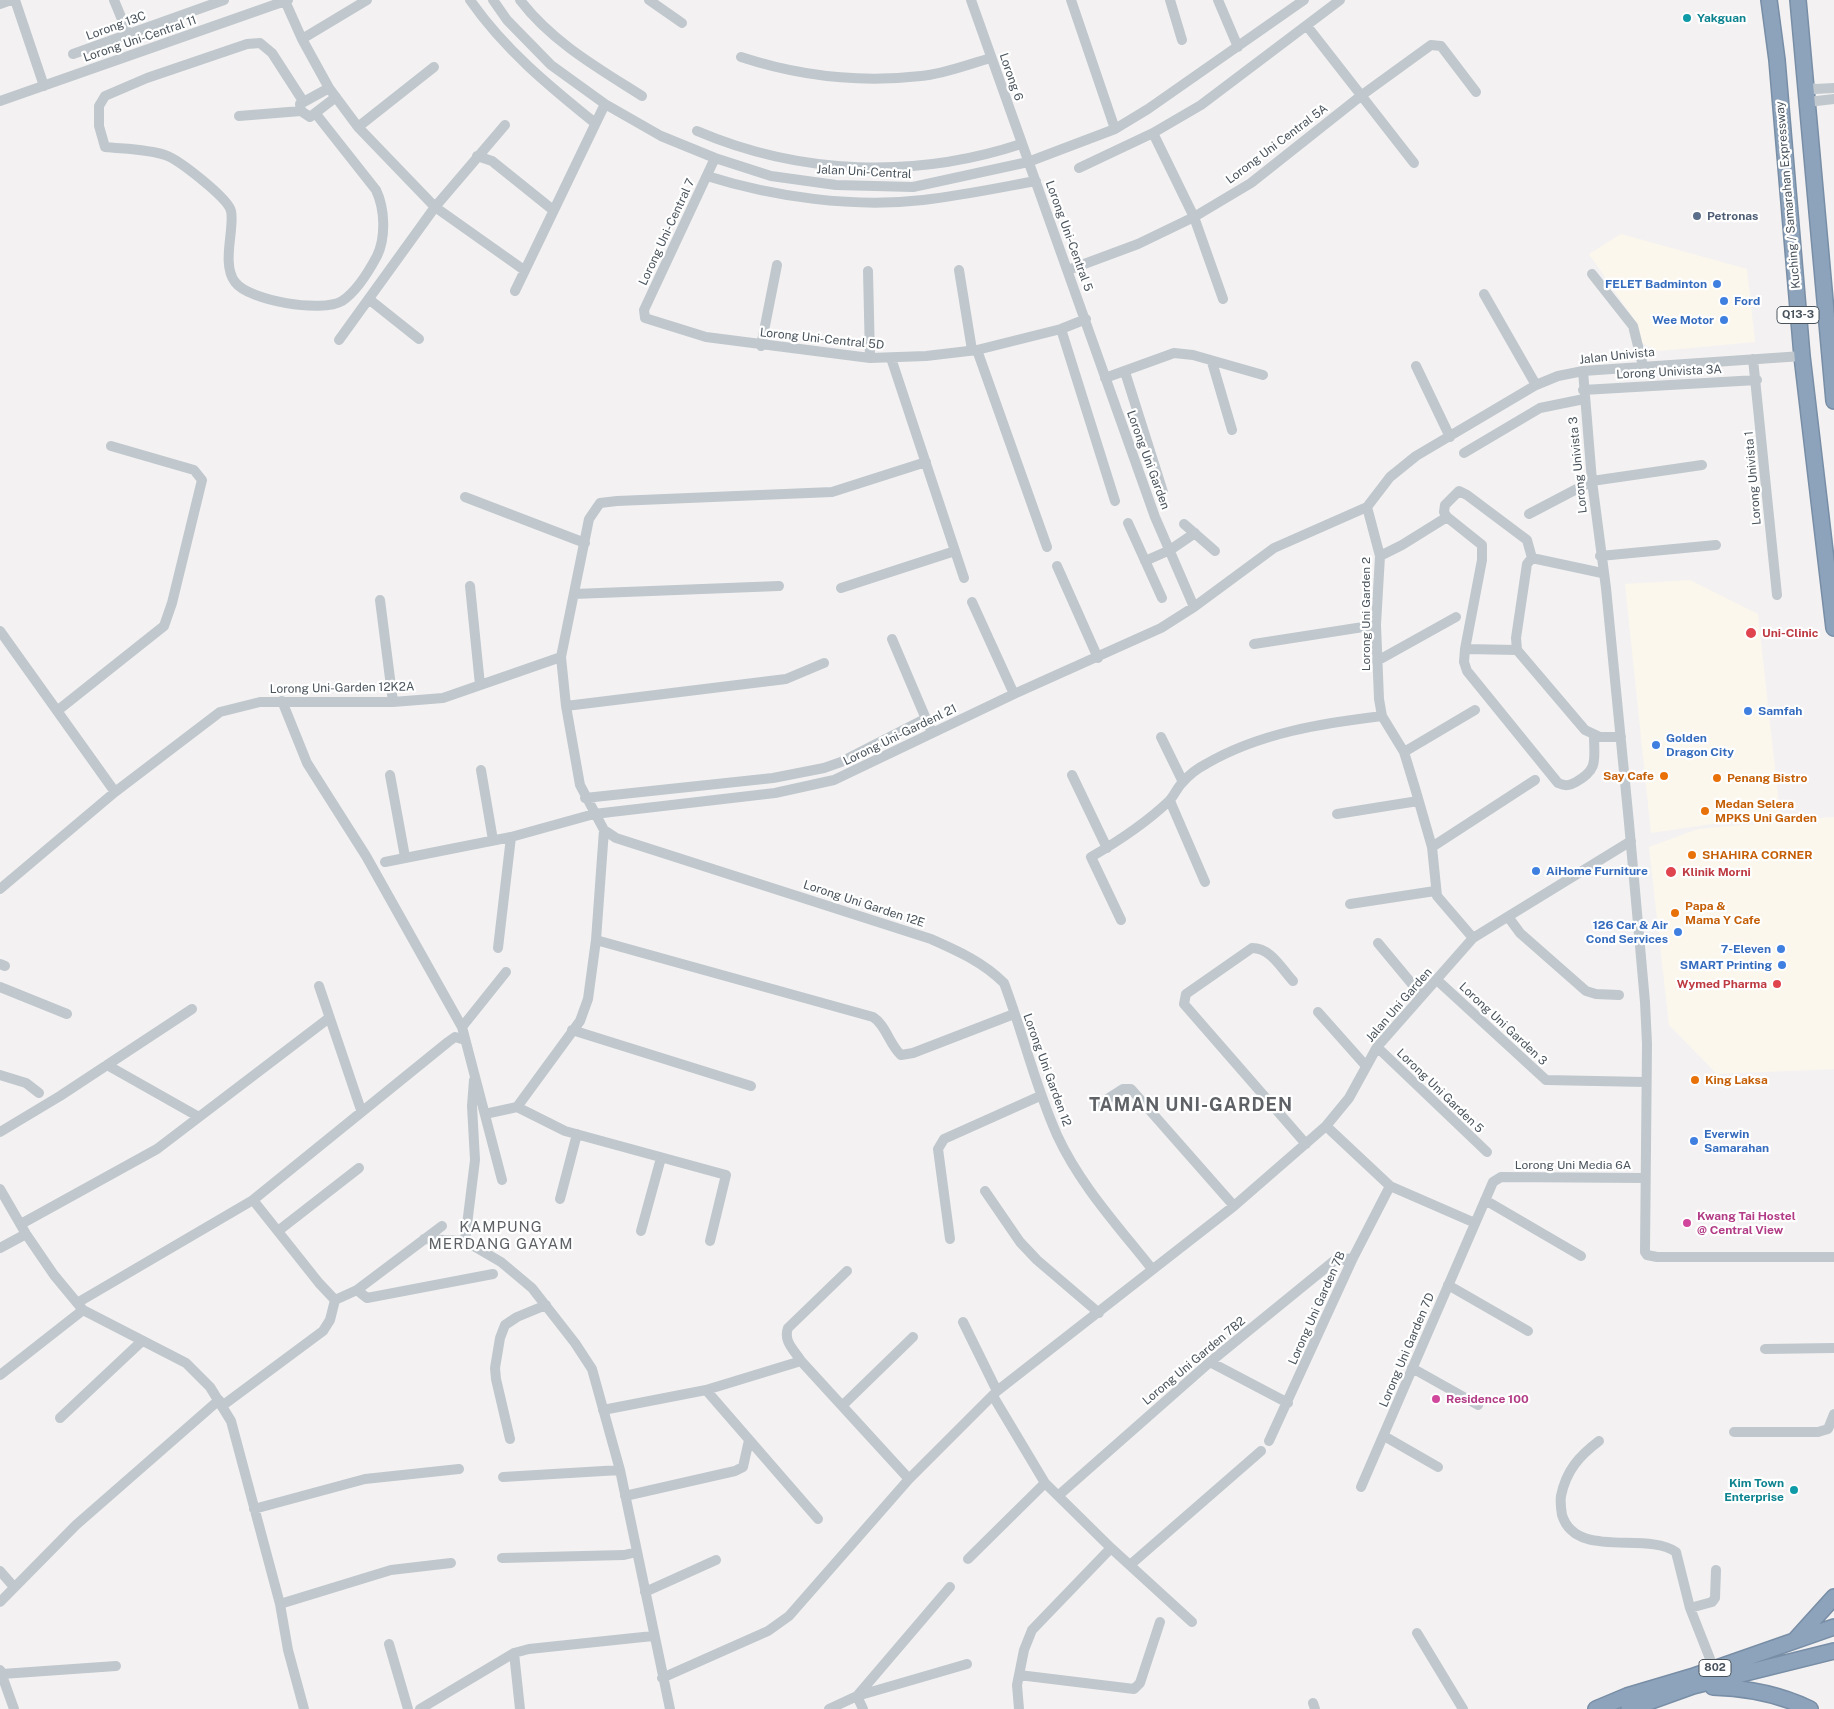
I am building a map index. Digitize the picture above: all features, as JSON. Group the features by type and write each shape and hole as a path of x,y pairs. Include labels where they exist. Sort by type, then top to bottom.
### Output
{"highway":[{"name":"Kuching / Samarahan Expressway","path":"1769,0 1802,356 1834,628"},
{"name":"Q13-3","path":"1798,0 1834,401"},
{"path":"1794,1640 1834,1597"},
{"name":"802","path":"1596,1709 1627,1696 1714,1669 1834,1627"},
{"name":"802","path":"1629,1709 1693,1686 1834,1651"},
{"path":"1693,1686 1743,1688 1789,1699 1810,1709"}],"street":[{"path":"0,4 13,0 44,86"},
{"path":"114,0 128,34"},
{"name":"Lorong 13C","path":"72,54 224,0"},
{"path":"287,0 302,39 329,88 358,127 435,207 524,270"},
{"name":"Lorong Uni-Central 11","path":"0,101 287,0"},
{"path":"302,39 367,0"},
{"path":"470,0 486,23 538,77 595,123"},
{"name":"Jalan Uni-Central","path":"493,0 507,20 551,65 604,104 661,136 715,158 771,176 836,186 913,187 1028,162 1115,128 1148,109 1304,0"},
{"path":"520,0 531,14 572,51 642,96"},
{"path":"649,0 682,23"},
{"name":"Lorong 6","path":"971,0 1028,162"},
{"path":"1071,0 1115,128"},
{"path":"1170,0 1182,40"},
{"path":"1218,0 1238,47"},
{"path":"1079,168 1153,133 1201,105 1340,0"},
{"path":"1307,26 1414,163"},
{"path":"316,114 376,190 381,201 382,211 383,230 378,255 361,282 343,300 328,306 297,305 251,294 234,281 228,261 231,210 220,196 167,155 105,148 99,126 99,106 105,96 147,78 246,44 260,43 272,53 307,117 316,114 336,97"},
{"name":"Lorong Uni Central 5A","path":"1068,270 1138,244 1194,217 1251,183 1362,95 1431,45 1441,46 1476,92"},
{"path":"741,57 779,69 815,76 864,78 922,76 991,58"},
{"path":"358,127 434,67"},
{"path":"1806,87 1815,89 1834,88"},
{"path":"239,116 302,106 329,88"},
{"path":"1808,102 1834,99"},
{"path":"515,291 604,104"},
{"path":"339,340 370,300 435,207 505,125"},
{"path":"697,130 729,144 779,158 847,168 934,164 987,156 1021,144"},
{"path":"1153,133 1194,217 1223,299"},
{"path":"477,156 492,161 552,210"},
{"name":"Lorong Uni-Central 7","path":"645,318 644,310 715,158"},
{"name":"Lorong Uni-Central 5","path":"1028,162 1086,319"},
{"path":"707,176 774,194 844,202 922,200 1036,182"},
{"path":"761,346 777,265"},
{"path":"958,270 975,350 1048,547"},
{"path":"868,271 870,358"},
{"path":"1592,274 1633,326 1643,366"},
{"path":"1484,294 1536,385"},
{"path":"370,300 419,339"},
{"name":"Lorong Uni-Central 5D","path":"645,318 706,337 761,346 870,358 926,356 975,350 1060,329 1086,319"},
{"name":"Lorong Uni Garden","path":"1086,319 1105,378 1170,550 1194,607"},
{"path":"1060,329 1115,501"},
{"path":"1105,378 1174,353 1183,353 1263,375"},
{"name":"Jalan Univista","path":"1367,507 1390,477 1416,456 1536,385 1558,376 1583,371 1643,366 1802,356"},
{"path":"891,358 964,578"},
{"name":"Lorong Univista 1","path":"1753,359 1777,595"},
{"path":"1212,362 1214,375 1232,430"},
{"path":"1416,366 1450,437"},
{"name":"Lorong Univista 3","path":"1583,371 1583,395 1621,737 1645,1002 1644,1247 1647,1255 1657,1257 1834,1257"},
{"path":"1125,372 1163,492"},
{"name":"Lorong Univista 3A","path":"1464,453 1540,408 1583,395 1756,380"},
{"path":"57,711 164,626 172,603 202,480 194,470 111,446"},
{"path":"517,1107 580,1021 588,999 596,940 604,830 585,798 580,785 566,706 561,658 589,519 600,503 832,492 926,462"},
{"path":"1529,514 1592,481 1702,465"},
{"path":"1532,558 1527,540 1459,491 1445,506 1444,512 1447,517 1482,545 1482,560 1465,649 1464,662 1467,670 1558,782 1564,786 1589,774 1594,765 1594,735"},
{"path":"465,497 585,543"},
{"name":"Lorong Uni-Gardenl 21","path":"385,862 511,837 594,814 775,793 834,780 1014,694 1098,658 1161,628 1194,607 1274,548 1367,507"},
{"name":"Lorong Uni Garden 2","path":"1367,507 1380,556 1376,625 1382,716 1404,752 1432,847 1435,891"},
{"path":"1380,556 1402,546 1447,517"},
{"path":"1128,523 1162,598"},
{"path":"1184,524 1216,551"},
{"path":"1145,561 1170,550 1194,533"},
{"path":"1600,556 1716,545"},
{"path":"841,588 955,551"},
{"path":"1532,558 1602,573"},
{"path":"1532,558 1527,564 1516,638 1517,650 1585,730 1594,735 1621,737"},
{"path":"1057,566 1098,658"},
{"path":"470,586 480,686"},
{"path":"574,594 779,586"},
{"path":"380,600 393,702"},
{"path":"972,602 1014,694"},
{"path":"1377,661 1456,617"},
{"path":"1254,644 1376,625"},
{"path":"0,631 115,792"},
{"path":"892,638 932,733"},
{"path":"1465,649 1517,650"},
{"name":"Lorong Uni-Garden 12K2A","path":"0,889 115,792 220,712 260,702 393,702 443,698 561,658"},
{"path":"566,706 786,679 824,663"},
{"path":"282,701 307,763 371,864 462,1027 502,1180"},
{"path":"1404,752 1475,710"},
{"path":"1121,920 1091,857 1107,848 1170,801 1183,782 1206,764 1250,744 1295,730 1338,721 1382,716"},
{"path":"585,798 773,778 824,768 841,762 925,720"},
{"path":"1161,737 1183,782"},
{"path":"480,770 493,840"},
{"path":"390,775 405,857"},
{"path":"1072,775 1107,848"},
{"path":"773,778 775,793"},
{"path":"1432,847 1535,780"},
{"path":"1170,801 1205,882"},
{"path":"1338,814 1418,802"},
{"name":"Lorong Uni Garden 12E","path":"604,830 616,838 932,939 968,956 995,974"},
{"path":"498,948 511,837"},
{"name":"Jalan Uni Garden","path":"662,1678 768,1631 789,1616 909,1479 995,1394 1234,1206 1326,1126 1349,1098 1377,1047 1473,938 1509,918 1631,841"},
{"path":"1350,904 1435,891 1439,900 1473,938"},
{"path":"1509,918 1520,933 1586,991 1596,994 1619,995"},
{"path":"596,940 873,1017 878,1020 893,1047 901,1055 913,1053 1014,1014"},
{"path":"1378,943 1422,996"},
{"path":"1293,981 1268,952 1261,948 1252,948 1186,994 1184,1004 1306,1144"},
{"path":"462,1027 506,972"},
{"name":"Lorong Uni Garden 12","path":"995,974 1004,983 1040,1096 1066,1152 1093,1196 1152,1269"},
{"name":"Lorong Uni Garden 3","path":"1437,980 1546,1080 1645,1082"},
{"path":"319,986 361,1110"},
{"path":"0,987 67,1014"},
{"path":"0,1132 192,1009"},
{"path":"1318,1012 1366,1066"},
{"path":"0,1248 23,1229 157,1149 329,1018"},
{"path":"572,1030 751,1086"},
{"path":"0,1375 80,1307 253,1200 361,1110 455,1037 466,1040"},
{"name":"Lorong Uni Garden 5","path":"1377,1047 1487,1152"},
{"path":"107,1065 199,1117"},
{"path":"465,1241 475,1160 472,1106 474,1073"},
{"path":"0,1075 26,1083 39,1093"},
{"path":"1098,1105 1122,1089 1131,1089 1234,1206"},
{"path":"950,1239 938,1149 944,1139 1040,1096"},
{"path":"485,1114 517,1107 548,1124 577,1134 726,1175 710,1241"},
{"path":"1326,1126 1390,1186 1475,1223"},
{"path":"560,1199 577,1134"},
{"path":"641,1232 661,1158"},
{"path":"278,1231 360,1168"},
{"name":"Lorong Uni Media 6A","path":"1502,1177 1644,1178"},
{"name":"Lorong Uni Garden 7D","path":"1361,1487 1493,1182 1502,1177"},
{"name":"Lorong Uni Garden 7B","path":"1270,1441 1353,1258 1390,1186"},
{"path":"0,1188 23,1229 80,1307 186,1363 210,1387 231,1421 280,1604 288,1650 304,1709"},
{"path":"985,1191 1020,1242 1037,1260 1099,1313"},
{"path":"253,1200 319,1283 336,1300"},
{"path":"1485,1200 1581,1256"},
{"path":"336,1300 358,1290 442,1226"},
{"path":"424,1239 465,1241 501,1262 532,1288 592,1368 620,1470 638,1552 653,1636 670,1709"},
{"name":"Lorong Uni Garden 7B2","path":"1058,1495 1210,1362 1334,1261 1353,1258"},
{"path":"847,1272 788,1328 785,1335 801,1361 909,1479"},
{"path":"358,1290 366,1298 493,1274"},
{"path":"1448,1285 1528,1331"},
{"path":"0,1602 76,1525 220,1403 323,1331 330,1320 336,1300"},
{"path":"510,1439 496,1380 495,1368 500,1338 505,1325 517,1317 546,1305"},
{"path":"963,1322 995,1394 1046,1483 1111,1548 1192,1622"},
{"path":"843,1405 913,1338"},
{"path":"60,1418 142,1341"},
{"path":"1764,1349 1834,1348"},
{"path":"603,1410 706,1390 801,1361"},
{"path":"1210,1362 1288,1403"},
{"path":"1412,1368 1478,1404"},
{"path":"706,1390 818,1519"},
{"path":"1734,1432 1818,1432 1828,1429 1834,1414"},
{"path":"1384,1436 1438,1467"},
{"path":"625,1496 735,1471 743,1467 749,1440"},
{"path":"1599,1441 1586,1450 1571,1468 1565,1479 1560,1499 1564,1522 1569,1529 1581,1538 1657,1546 1670,1548 1676,1552 1690,1608 1714,1669"},
{"path":"1130,1565 1261,1451"},
{"path":"254,1509 365,1480 459,1469"},
{"path":"503,1476 620,1470"},
{"path":"968,1559 1046,1483"},
{"path":"1019,1709 1017,1685 1024,1650 1032,1630 1111,1548"},
{"path":"502,1558 624,1555 638,1552"},
{"path":"645,1592 716,1560"},
{"path":"280,1604 391,1570 451,1563"},
{"path":"1690,1608 1712,1602 1715,1598 1716,1570"},
{"path":"0,1571 14,1587"},
{"path":"857,1696 950,1587"},
{"path":"1019,1676 1134,1688 1140,1683 1160,1622"},
{"path":"1417,1633 1463,1709"},
{"path":"420,1709 514,1653 529,1649 653,1636"},
{"path":"389,1644 408,1709"},
{"path":"514,1653 520,1709"},
{"path":"829,1709 857,1696 967,1664"},
{"path":"12,1708 1,1672 116,1666"},
{"path":"857,1696 863,1709"}],"shaded area":[{"path":"1621,234 1747,269 1755,342 1658,351 1638,341 1638,325 1589,254"},
{"path":"1690,580 1758,614 1780,814 1651,833 1625,584"},
{"path":"1834,817 1834,1069 1717,1074 1669,1025 1649,847 1698,829"}],"place":[{"name":"Yakguan","path":"1687,18"},
{"name":"Petronas","path":"1697,216"},
{"name":"FELET Badminton","path":"1717,284"},
{"name":"Ford","path":"1724,301"},
{"name":"Wee Motor","path":"1724,320"},
{"name":"Uni-Clinic","path":"1751,633"},
{"name":"Samfah","path":"1748,711"},
{"name":"Golden Dragon City","path":"1656,745"},
{"name":"Say Cafe","path":"1664,776"},
{"name":"Penang Bistro","path":"1717,778"},
{"name":"Medan Selera MPKS Uni Garden","path":"1705,811"},
{"name":"SHAHIRA CORNER","path":"1692,855"},
{"name":"AiHome Furniture","path":"1536,871"},
{"name":"Klinik Morni","path":"1671,872"},
{"name":"Papa & Mama Y Cafe","path":"1675,913"},
{"name":"126 Car & Air Cond Services","path":"1678,932"},
{"name":"7-Eleven","path":"1781,949"},
{"name":"SMART Printing","path":"1782,965"},
{"name":"Wymed Pharma","path":"1777,984"},
{"name":"King Laksa","path":"1695,1080"},
{"name":"Everwin Samarahan","path":"1694,1141"},
{"name":"Kwang Tai Hostel @ Central View","path":"1687,1223"},
{"name":"Residence 100","path":"1436,1399"},
{"name":"Kim Town Enterprise","path":"1794,1490"}],"district":[{"name":"TAMAN UNI-GARDEN","path":"1191,1105"},
{"name":"KAMPUNG MERDANG GAYAM","path":"501,1236"}]}
